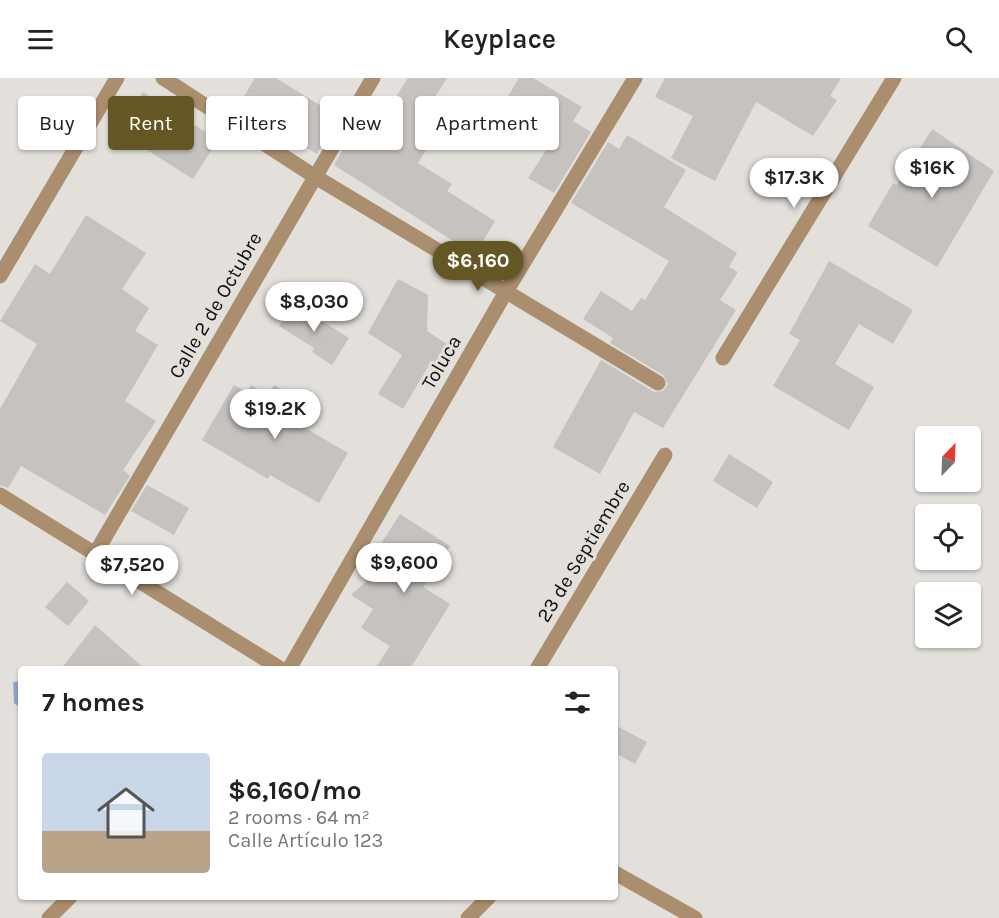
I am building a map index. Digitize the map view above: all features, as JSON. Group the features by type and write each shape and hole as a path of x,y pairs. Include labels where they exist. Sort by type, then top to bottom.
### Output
{"street":[{"path":"0,276 117,78"},
{"path":"163,78 314,176 507,290 511,295 658,383"},
{"name":"Calle 2 de Octubre","path":"95,554 373,78"},
{"name":"Toluca","path":"291,666 507,290 635,78"},
{"path":"723,358 894,78"},
{"name":"23 de Septiembre","path":"539,666 665,455"},
{"path":"0,495 276,666"},
{"path":"618,875 695,918"},
{"path":"49,918 67,900"},
{"path":"468,918 486,900"}],"water":[{"path":"18,681 18,706 14,703 13,682"}],"building":[{"path":"255,78 276,78 305,96 244,96"},
{"path":"408,78 447,78 436,96 415,96 415,150 426,150 418,163 452,184 447,191 495,221 475,255 334,165 343,150 403,150 403,96 397,96"},
{"path":"519,78 533,78 582,107 573,121 591,132 554,193 528,178 546,150 559,150 559,96 508,96"},
{"path":"665,78 841,78 830,96 837,100 813,136 756,102 715,181 671,158 693,116 655,97"},
{"path":"308,98 320,105 320,149 317,154 308,149"},
{"path":"194,125 206,132 206,150 212,150 193,179 147,150 194,150"},
{"path":"932,129 994,171 937,267 868,226 893,183 897,185"},
{"path":"627,135 686,170 664,207 737,253 729,267 738,272 720,300 736,310 663,428 634,412 600,474 553,447 601,360 654,392 663,391 668,384 663,375 610,343 613,338 583,319 601,291 632,311 641,298 645,300 669,261 571,203 608,142 619,149"},
{"path":"86,215 146,253 122,289 149,308 135,331 158,345 125,401 156,421 123,470 130,476 105,515 21,466 8,488 0,485 0,409 37,344 0,321 35,264 50,274"},
{"path":"829,261 913,310 893,344 859,324 835,364 874,387 849,430 773,386 800,340 789,334"},
{"path":"398,279 428,295 427,331 453,348 441,368 431,362 403,409 378,394 402,355 368,333"},
{"path":"293,303 349,338 332,365 312,352 314,348 279,326"},
{"path":"234,385 247,392 251,385 268,395 274,385 311,406 300,425 348,453 319,503 270,475 268,479 202,440"},
{"path":"729,454 773,482 757,508 713,481"},
{"path":"147,485 189,508 174,535 131,511"},
{"path":"400,514 450,546 423,587 450,604 412,666 377,666 390,646 361,628 373,609 351,595 388,562 375,553"},
{"path":"67,582 89,601 68,626 45,607"},
{"path":"95,625 142,666 63,666"},
{"path":"618,727 647,742 635,764 618,755"}]}
